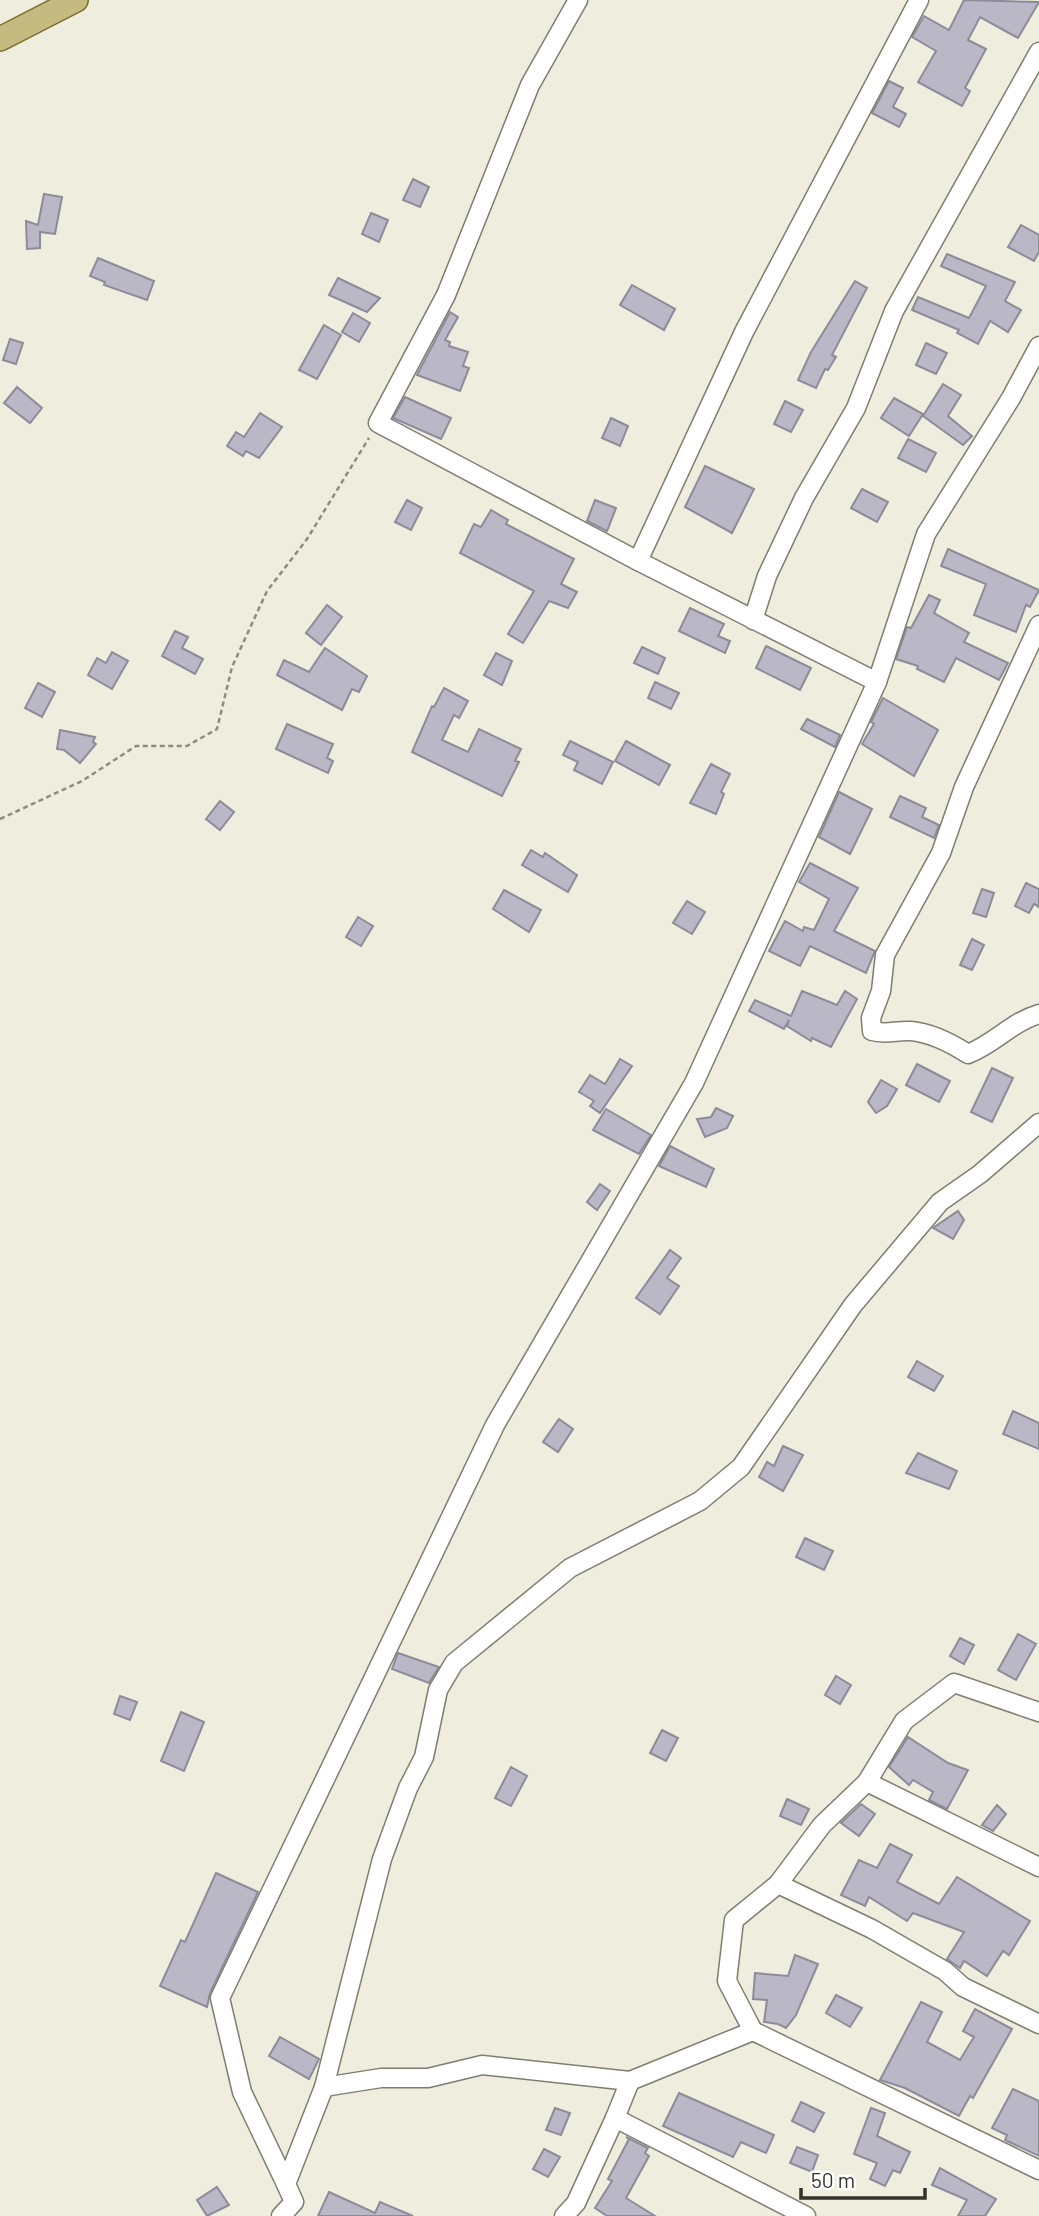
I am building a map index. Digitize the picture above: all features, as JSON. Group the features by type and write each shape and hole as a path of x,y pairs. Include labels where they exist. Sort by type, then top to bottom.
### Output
{"main road":[{"path":"0,39 76,0"}],"street":[{"path":"578,0 530,85 446,295 378,423 638,561 877,682"},
{"path":"638,561 744,332 919,0"},
{"path":"753,620 767,576 804,498 856,408 894,311 1039,52"},
{"path":"286,2215 294,2202 242,2092 220,1998 495,1425 694,1083 877,682 926,534 1011,398 1039,346"},
{"path":"1039,625 964,787 941,853 885,955 881,991 871,1018 872,1031 886,1035 909,1031 935,1036 968,1054 993,1044 1017,1021 1039,1014"},
{"path":"286,2184 324,2087 382,1858 408,1787 424,1757 438,1690 454,1663 570,1568 699,1501 741,1467 853,1305 940,1202 980,1174 1039,1123"},
{"path":"1039,1712 954,1683 904,1721 866,1782 822,1825 778,1884 734,1920 727,1981 753,2031 1039,2170"},
{"path":"866,1782 1039,1867"},
{"path":"778,1884 872,1929 945,1971 964,1987 1039,2024"},
{"path":"324,2087 381,2078 428,2078 482,2065 629,2081 753,2031"},
{"path":"564,2216 576,2203 629,2081"},
{"path":"615,2118 806,2216"}],"path":[{"path":"0,819 82,781 136,746 187,746 217,729 232,667 267,591 307,539 378,423"}],"building":[{"path":"964,0 1039,2 1018,38 980,17 968,40 986,49 965,88 970,91 962,106 918,82 936,51 912,37 924,16 949,30"},
{"path":"889,81 903,88 893,107 906,114 899,127 872,113"},
{"path":"413,179 429,187 420,207 403,200"},
{"path":"44,194 62,197 55,234 40,232 40,248 27,249 26,221 38,225"},
{"path":"371,213 388,220 379,242 362,234"},
{"path":"1021,225 1039,235 1039,252 1034,261 1008,247"},
{"path":"947,254 1015,282 1005,301 1021,310 1008,332 990,321 978,344 957,333 959,330 912,310 918,297 969,318 986,286 941,266"},
{"path":"98,258 154,281 147,300 104,285 105,282 90,276"},
{"path":"338,278 380,298 367,312 329,295"},
{"path":"855,281 867,288 832,355 836,357 828,370 825,369 816,388 798,380 811,352"},
{"path":"632,285 675,309 664,330 620,305"},
{"path":"450,312 458,317 445,340 450,342 449,346 468,352 463,366 469,368 460,391 417,375"},
{"path":"353,313 370,323 359,342 342,332"},
{"path":"324,325 341,335 317,379 299,370"},
{"path":"10,339 23,343 16,364 3,360"},
{"path":"926,343 947,353 936,374 916,365"},
{"path":"943,384 961,395 948,416 972,436 963,445 923,416"},
{"path":"17,387 42,408 30,423 4,403"},
{"path":"405,397 451,418 441,439 393,418"},
{"path":"894,398 923,414 909,436 881,418"},
{"path":"785,401 803,410 791,432 774,424"},
{"path":"260,413 282,427 259,458 246,451 243,456 227,446 236,432 244,437"},
{"path":"611,418 628,426 620,446 602,438"},
{"path":"908,439 936,453 926,472 898,458"},
{"path":"705,466 754,489 732,533 685,507"},
{"path":"862,489 888,502 877,522 851,508"},
{"path":"407,500 422,508 411,530 395,522"},
{"path":"595,500 616,508 607,531 587,521"},
{"path":"491,510 508,520 506,524 574,559 561,584 577,592 568,608 549,601 523,643 508,634 534,591 460,553 474,524 481,527"},
{"path":"948,549 1039,590 1030,607 1026,605 1016,632 974,615 986,584 941,566"},
{"path":"929,595 940,600 934,613 969,633 964,642 1008,663 999,680 956,658 944,682 917,669 918,666 896,659 907,627 911,628"},
{"path":"327,605 342,617 321,645 306,633"},
{"path":"690,608 724,624 718,636 730,641 725,653 679,631"},
{"path":"175,631 188,637 182,648 203,659 195,674 162,656"},
{"path":"766,646 811,668 800,690 756,668"},
{"path":"642,647 665,658 658,674 634,663"},
{"path":"325,648 367,676 359,692 352,689 342,710 277,675 284,660 309,672"},
{"path":"112,652 128,661 112,689 88,675 97,658 106,663"},
{"path":"496,653 512,661 502,685 484,675"},
{"path":"655,682 679,693 671,709 648,698"},
{"path":"38,683 55,692 42,717 25,708"},
{"path":"444,688 468,701 459,718 454,715 442,740 468,752 479,729 521,749 515,761 519,762 502,796 412,752 432,706 434,707"},
{"path":"883,698 938,730 914,776 862,744 874,724 871,722"},
{"path":"807,719 840,735 835,747 801,729"},
{"path":"287,724 333,744 327,758 333,761 328,773 276,749"},
{"path":"60,730 95,737 93,742 96,744 80,763 64,750 57,749"},
{"path":"570,741 613,762 602,784 574,770 578,762 563,755"},
{"path":"626,741 670,765 659,785 615,761"},
{"path":"711,764 730,774 721,792 724,794 716,814 690,803"},
{"path":"839,792 872,809 850,854 819,837"},
{"path":"900,796 926,808 922,817 939,825 934,838 890,817"},
{"path":"220,801 234,812 220,830 206,819"},
{"path":"531,850 543,857 545,853 577,875 568,892 522,865"},
{"path":"810,863 858,888 834,931 875,951 866,973 810,946 800,966 769,951 785,921 803,931 804,927 814,930 829,899 799,882"},
{"path":"1026,883 1039,889 1039,907 1034,904 1029,913 1015,906"},
{"path":"982,889 994,893 986,917 973,913"},
{"path":"504,890 541,910 529,932 493,909"},
{"path":"687,901 705,912 692,934 673,923"},
{"path":"358,917 373,926 361,946 346,937"},
{"path":"972,939 984,945 972,970 960,965"},
{"path":"802,991 837,1005 845,991 857,999 831,1047 812,1038 811,1041 787,1026 789,1020 784,1029 749,1011 755,1000 791,1016"},
{"path":"620,1059 632,1066 600,1113 590,1106 594,1101 579,1092 590,1075 605,1084"},
{"path":"917,1064 950,1081 939,1102 906,1085"},
{"path":"992,1068 1013,1078 992,1122 971,1112"},
{"path":"881,1080 897,1089 887,1106 876,1113 868,1102"},
{"path":"716,1108 733,1116 727,1128 705,1137 697,1119 711,1117"},
{"path":"606,1109 651,1135 639,1154 593,1130"},
{"path":"670,1146 714,1169 706,1187 659,1166"},
{"path":"600,1184 610,1191 597,1210 587,1202"},
{"path":"958,1211 964,1220 953,1239 933,1228"},
{"path":"670,1250 681,1258 667,1278 679,1286 660,1314 636,1298"},
{"path":"917,1361 943,1376 934,1391 908,1377"},
{"path":"1013,1411 1039,1423 1039,1449 1003,1434"},
{"path":"559,1419 573,1429 558,1452 543,1442"},
{"path":"783,1446 803,1455 783,1491 759,1477 767,1462 774,1466"},
{"path":"918,1453 957,1471 949,1489 906,1473"},
{"path":"805,1538 833,1551 824,1570 796,1557"},
{"path":"1018,1634 1036,1644 1016,1680 998,1670"},
{"path":"960,1638 974,1645 964,1664 950,1656"},
{"path":"398,1653 439,1667 429,1683 392,1669"},
{"path":"836,1676 851,1685 840,1704 825,1695"},
{"path":"120,1696 137,1702 130,1720 114,1714"},
{"path":"181,1712 204,1722 184,1771 161,1761"},
{"path":"662,1730 678,1738 666,1761 650,1753"},
{"path":"908,1737 948,1763 968,1770 947,1809 929,1800 933,1792 913,1780 909,1785 889,1767"},
{"path":"511,1767 527,1776 511,1806 495,1798"},
{"path":"787,1799 809,1809 801,1825 780,1816"},
{"path":"861,1804 875,1814 859,1836 841,1823"},
{"path":"997,1805 1006,1814 993,1831 982,1825"},
{"path":"890,1844 912,1855 897,1882 939,1904 957,1877 1030,1921 1009,1955 1003,1951 987,1976 964,1961 960,1968 947,1959 964,1932 913,1913 907,1921 869,1897 865,1906 841,1895 859,1860 877,1868"},
{"path":"216,1873 258,1892 210,1993 207,2007 160,1986 181,1940 185,1942"},
{"path":"795,1955 818,1964 796,2015 786,2028 764,2022 767,2000 753,1999 755,1973 788,1976"},
{"path":"836,1995 862,2008 850,2027 826,2013"},
{"path":"921,2002 942,2012 927,2042 960,2060 974,2037 963,2031 975,2009 1012,2029 973,2098 970,2096 959,2116 905,2088 880,2080"},
{"path":"280,2037 319,2059 309,2079 269,2056"},
{"path":"1013,2089 1039,2101 1039,2156 1005,2140 1007,2135 992,2128"},
{"path":"679,2093 774,2135 766,2153 741,2142 733,2157 663,2126"},
{"path":"801,2102 824,2113 814,2132 792,2121"},
{"path":"555,2108 570,2113 561,2135 546,2130"},
{"path":"871,2108 885,2113 877,2136 910,2152 900,2173 893,2170 885,2186 870,2179 877,2163 854,2154"},
{"path":"626,2137 648,2148 645,2153 649,2156 626,2198 655,2216 607,2216 595,2208 612,2181 608,2179 629,2139"},
{"path":"797,2147 818,2155 812,2172 790,2163"},
{"path":"544,2149 560,2157 548,2177 533,2169"},
{"path":"940,2168 996,2199 985,2216 958,2216 967,2200 932,2185"},
{"path":"217,2187 229,2205 207,2216 197,2200"},
{"path":"329,2192 375,2213 380,2202 413,2216 318,2216"}]}
